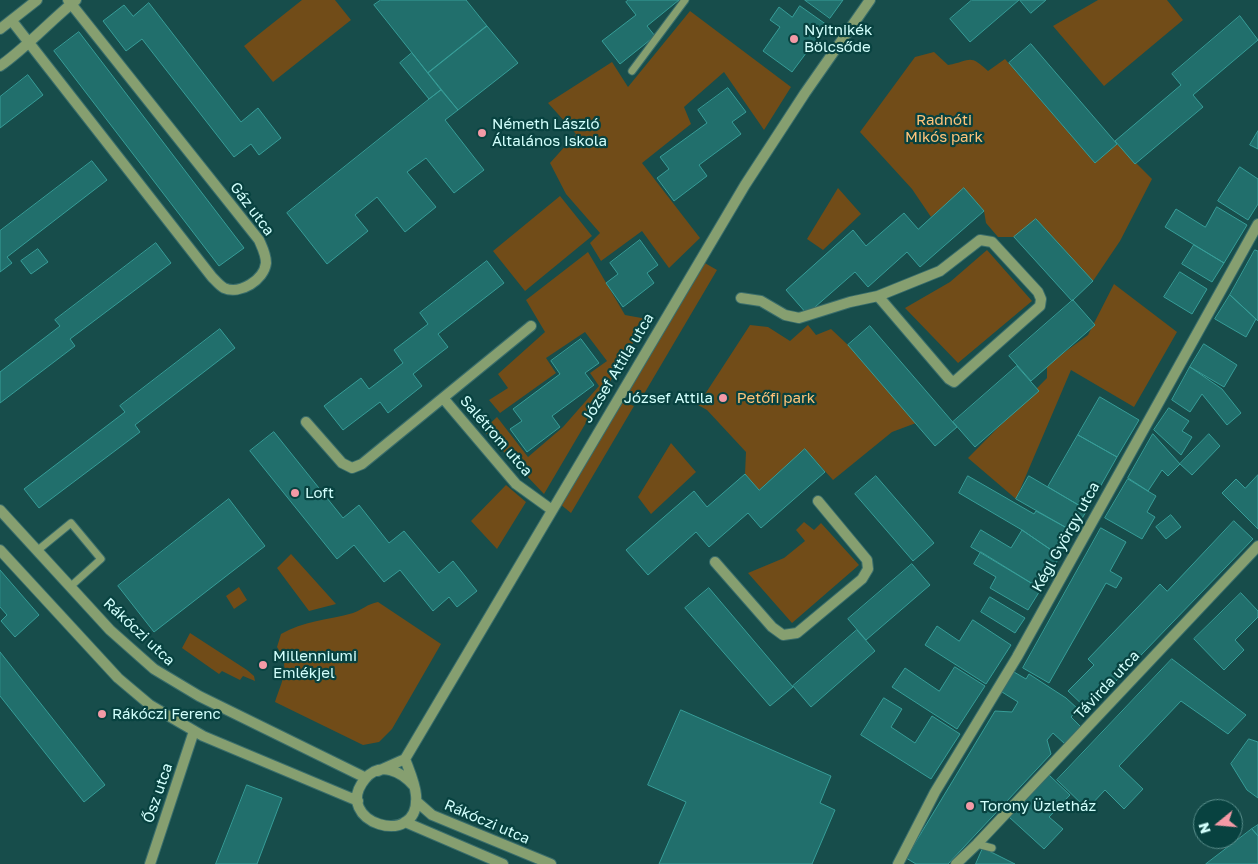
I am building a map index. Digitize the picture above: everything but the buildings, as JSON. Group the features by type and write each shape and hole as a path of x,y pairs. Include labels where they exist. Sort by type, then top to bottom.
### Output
{"street":[{"path":"0,29 38,0"},
{"name":"József Attila utca","path":"405,759 745,185 805,93 870,0"},
{"name":"Gáz utca","path":"0,66 15,56 28,42 72,1 259,240 265,252 266,264 262,274 246,287 233,290 223,288 195,255 28,42 12,21"},
{"name":"Kégl György utca","path":"898,864 934,792 1016,657 1258,224"},
{"path":"741,298 760,301 785,315 800,318 850,302 878,296 940,272 980,240 992,242 1038,292 1041,299 1040,306 954,382 949,380 878,296"},
{"name":"Salétrom utca","path":"306,422 342,463 352,468 362,464 531,326"},
{"name":"Salétrom utca","path":"442,398 516,484 552,510"},
{"path":"714,562 772,627 783,635 797,633 862,579 868,569 867,560 818,501"},
{"name":"Rákóczi utca","path":"0,510 110,630 170,680 229,712 366,778"},
{"name":"Távirda utca","path":"956,864 1258,546"},
{"path":"0,550 118,678 150,706 194,731 358,800"},
{"name":"Ősz utca","path":"150,864 194,731"},
{"path":"405,759 414,786 416,801 411,816 405,822 396,826 385,827 376,825 367,819 358,800 359,792 366,778 405,759"},
{"path":"378,771 392,769 405,775 414,786"},
{"name":"Rákóczi utca","path":"416,801 432,815 551,864"},
{"path":"405,822 503,864"}],"lane":[{"path":"632,71 685,0"},
{"path":"38,550 71,523 101,559 71,586"},
{"path":"977,844 992,848"}],"green space":[{"path":"302,0 335,0 351,20 273,82 244,46"},
{"path":"1098,0 1167,0 1183,20 1104,86 1053,26"},
{"path":"690,11 791,87 764,130 724,72 684,107 691,124 642,163 700,238 669,268 642,231 601,261 590,243 600,233 566,194 550,163 576,134 548,103 612,62 628,87"},
{"name":"Radnóti Mikós park","path":"934,52 948,65 973,60 988,71 1005,59 1095,163 1117,144 1152,179 1120,241 1093,281 1036,219 1014,237 998,237 986,223 984,211 964,189 931,217 912,189 860,132 915,57"},
{"path":"838,188 861,214 823,250 807,239"},
{"path":"560,196 592,236 525,291 493,251"},
{"path":"987,250 1032,301 958,363 905,308 950,282"},
{"path":"588,252 625,315 647,319 544,494 483,430 497,417 528,457 563,427 599,386 590,373 607,361 585,332 546,358 556,373 500,413 489,400 508,388 498,374 545,332 526,300"},
{"path":"703,262 717,270 641,399 627,391"},
{"path":"1114,284 1177,332 1134,407 1071,370 1016,499 968,458 1047,378 1047,365 1088,335"},
{"name":"Petőfi park","path":"750,325 768,327 790,341 808,325 816,335 831,329 848,345 916,423 892,432 833,480 805,449 759,490 745,474 746,452 707,410 698,405"},
{"path":"621,401 634,406 571,513 560,504"},
{"path":"671,443 696,472 651,514 638,497"},
{"path":"506,485 526,502 497,549 471,521"},
{"path":"804,522 814,530 821,523 859,565 792,623 748,573 784,558 805,541 796,530"},
{"path":"291,554 336,604 309,611 277,568"},
{"path":"239,587 247,600 234,609 226,596"},
{"path":"378,602 441,644 392,729 379,742 363,745 275,702 284,674 284,661 277,647 281,634 289,630 307,623 353,613"},
{"path":"190,633 247,670 254,676 255,681 243,676 240,680 222,671 219,674 182,648"}],"place":[{"name":"Nyitnikék Bölcsőde","path":"794,39"},
{"name":"Németh László Általános Iskola","path":"482,133"},
{"name":"József Attila","path":"723,398"},
{"name":"Loft","path":"295,493"},
{"name":"Millenniumi Emlékjel","path":"263,665"},
{"name":"Rákóczi Ferenc","path":"102,714"},
{"name":"Torony Üzletház","path":"970,806"}]}
